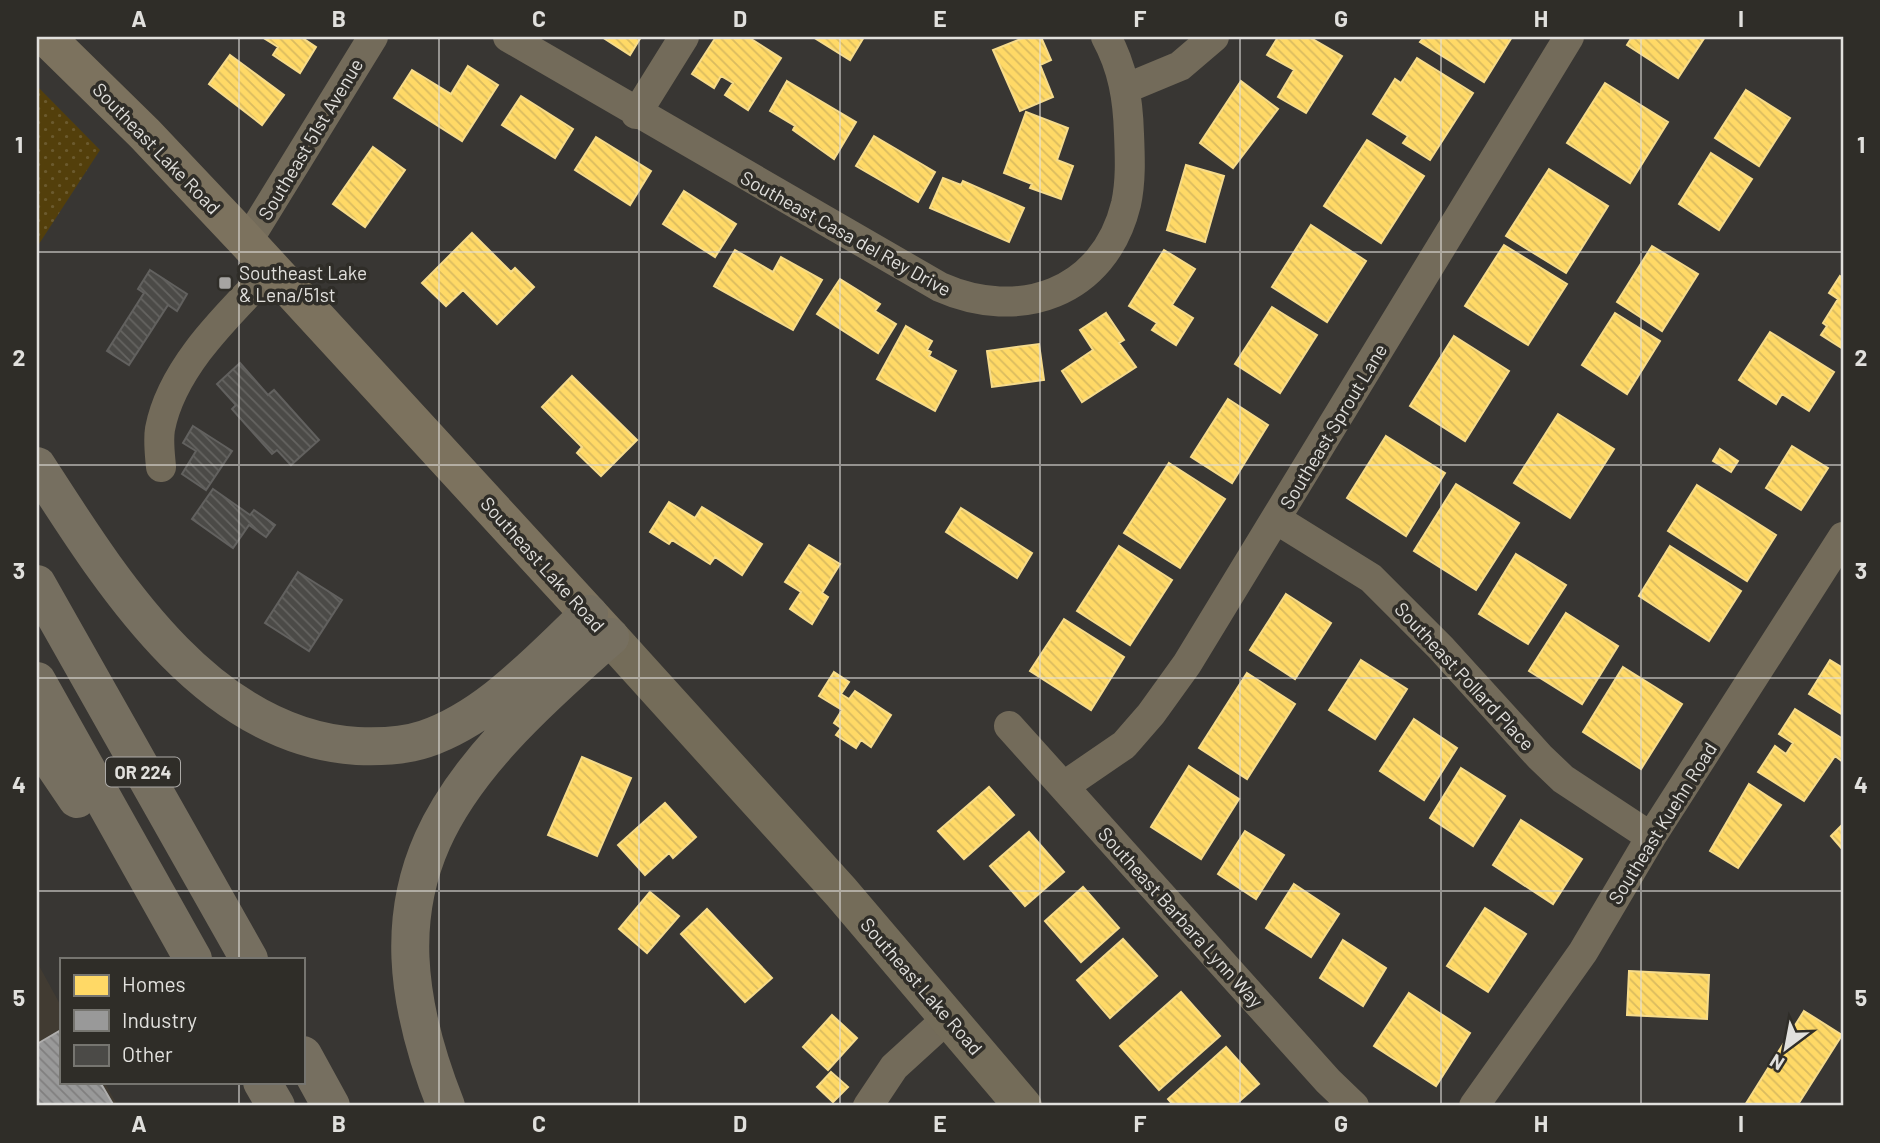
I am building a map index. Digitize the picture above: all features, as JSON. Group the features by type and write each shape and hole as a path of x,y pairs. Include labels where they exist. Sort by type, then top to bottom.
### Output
{"highway":[{"path":"37,466 95,556 148,624 185,663 258,715 299,735 336,744 380,747 424,739 459,723 600,626"},
{"name":"OR 224","path":"37,584 248,958"},
{"path":"446,1106 431,1068 414,1003 410,948 414,901 428,851 442,818 463,784 600,626"},
{"name":"OR 224","path":"37,681 192,958"},
{"path":"37,740 187,958"},
{"path":"304,1057 331,1106"},
{"path":"263,1084 276,1106"}],"main road":[{"name":"Southeast Lake Road","path":"46,37 136,125 260,256 600,626 950,1016 1023,1106"}],"street":[{"name":"Southeast 51st Avenue","path":"161,467 160,431 172,394 260,256 373,37"},
{"name":"Southeast Casa del Rey Drive","path":"508,37 636,114 940,288 985,302 1023,302 1059,292 1087,274 1111,241 1125,205 1130,168 1127,88 1106,37"},
{"path":"636,114 684,37"},
{"path":"1127,88 1180,66 1214,37"},
{"name":"Southeast Sprout Lane","path":"1064,786 1124,744 1151,714 1187,664 1569,37"},
{"name":"Southeast Pollard Place","path":"1276,520 1371,578 1414,619 1563,779 1651,837"},
{"name":"Southeast Kuehn Road","path":"1474,1106 1583,953 1651,837 1843,537"},
{"name":"Southeast Barbara Lynn Way","path":"1009,726 1319,1071 1354,1106"},
{"path":"868,1106 894,1067 950,1016"}],"shaded area":[{"path":"37,86 100,150 37,247"},
{"path":"37,962 60,1004 60,1084 105,1084 118,1106 37,1106"}],"building: Homes":[{"path":"262,37 301,37 316,47 300,73 273,55 278,47"},
{"path":"602,37 641,37 630,55"},
{"path":"716,37 748,37 781,58 748,110 725,95 733,83 721,76 714,88 692,74"},
{"path":"813,37 864,37 850,60"},
{"path":"1026,37 1041,37 1051,60 1040,65 1053,97 1020,111 993,50"},
{"path":"1278,37 1309,37 1342,56 1306,113 1278,97 1294,70 1267,55"},
{"path":"1424,37 1512,37 1484,82 1420,42"},
{"path":"1632,37 1705,37 1678,78 1627,45"},
{"path":"230,55 284,95 262,125 209,84"},
{"path":"1417,58 1473,93 1430,160 1403,143 1408,136 1373,114 1395,79 1401,83"},
{"path":"468,66 498,85 462,141 394,98 412,70 451,94"},
{"path":"787,81 856,122 834,159 793,130 795,126 770,111"},
{"path":"1241,81 1278,109 1233,168 1200,143"},
{"path":"1605,83 1668,122 1630,183 1567,143"},
{"path":"1746,90 1790,118 1759,166 1715,138"},
{"path":"521,96 573,129 555,158 502,125"},
{"path":"1026,112 1068,128 1057,160 1073,166 1061,199 1030,188 1032,184 1004,173"},
{"path":"874,136 935,172 918,202 856,166"},
{"path":"596,137 651,171 630,205 575,170"},
{"path":"1367,140 1424,176 1381,243 1324,206"},
{"path":"373,147 405,170 365,227 333,204"},
{"path":"1711,153 1752,179 1719,230 1679,204"},
{"path":"1186,165 1224,176 1205,242 1167,230"},
{"path":"1549,169 1608,206 1566,273 1506,236"},
{"path":"943,178 961,185 963,181 1024,208 1009,242 930,208"},
{"path":"684,191 736,224 715,257 663,224"},
{"path":"1311,225 1366,261 1327,322 1272,287"},
{"path":"472,233 511,272 515,268 534,287 497,324 463,290 446,306 422,283"},
{"path":"1504,245 1567,284 1528,345 1465,306"},
{"path":"1652,246 1698,274 1662,331 1617,302"},
{"path":"735,250 773,272 781,257 822,280 793,330 714,286"},
{"path":"1164,250 1195,269 1172,305 1193,318 1176,345 1152,330 1157,323 1129,306"},
{"path":"1840,276 1843,278 1843,349 1821,335 1827,326 1823,323 1838,299 1829,293"},
{"path":"840,279 880,304 875,311 896,324 878,353 817,314"},
{"path":"1272,307 1317,335 1280,393 1235,364"},
{"path":"1106,313 1124,340 1119,343 1136,367 1082,402 1062,371 1093,350 1080,330"},
{"path":"1615,313 1660,341 1627,394 1582,365"},
{"path":"906,326 932,341 927,350 931,352 929,356 956,371 935,411 877,379"},
{"path":"1770,332 1834,372 1809,411 1782,394 1776,404 1739,380"},
{"path":"1454,336 1509,371 1465,441 1410,406"},
{"path":"1039,344 1044,380 992,387 987,351"},
{"path":"572,376 637,440 601,476 577,453 582,447 542,407"},
{"path":"1228,399 1268,425 1232,483 1191,457"},
{"path":"1558,414 1614,449 1570,518 1514,483"},
{"path":"1386,436 1445,473 1406,536 1347,498"},
{"path":"1792,446 1828,468 1801,510 1766,488"},
{"path":"1720,449 1738,461 1731,472 1713,461"},
{"path":"1169,463 1225,499 1180,568 1124,533"},
{"path":"1456,484 1519,523 1476,590 1414,551"},
{"path":"1697,485 1776,535 1747,581 1668,531"},
{"path":"669,502 695,518 702,507 762,544 742,575 715,557 710,564 672,540 669,544 650,532"},
{"path":"961,508 1032,553 1017,578 946,532"},
{"path":"809,545 840,564 822,593 828,597 812,624 790,609 801,592 785,582"},
{"path":"1119,546 1172,580 1130,645 1077,611"},
{"path":"1670,546 1741,591 1709,641 1639,596"},
{"path":"1516,554 1566,585 1528,644 1479,614"},
{"path":"1286,594 1331,623 1295,679 1250,650"},
{"path":"1566,613 1618,646 1582,704 1529,671"},
{"path":"1064,619 1124,657 1091,710 1030,671"},
{"path":"1361,660 1407,689 1375,739 1329,710"},
{"path":"1830,660 1843,668 1843,715 1809,694"},
{"path":"1623,667 1682,704 1641,769 1583,732"},
{"path":"834,672 849,682 841,694 849,699 855,691 891,715 871,747 861,740 856,748 836,735 841,728 834,723 842,710 819,696"},
{"path":"1247,673 1295,704 1247,779 1199,748"},
{"path":"1795,709 1843,739 1843,762 1835,756 1804,801 1758,772 1775,746 1786,754 1793,743 1779,734"},
{"path":"1414,719 1457,748 1424,800 1380,771"},
{"path":"582,757 631,778 597,856 548,835"},
{"path":"1189,766 1239,799 1201,859 1151,827"},
{"path":"1461,768 1505,796 1473,846 1430,818"},
{"path":"1749,784 1781,805 1738,868 1710,851"},
{"path":"989,787 1014,815 964,859 938,831"},
{"path":"665,803 696,837 673,858 669,853 645,875 618,845"},
{"path":"1521,820 1582,859 1553,904 1493,865"},
{"path":"1843,824 1843,850 1831,836"},
{"path":"1245,831 1284,855 1256,899 1218,874"},
{"path":"1029,832 1064,872 1025,906 990,866"},
{"path":"1294,884 1339,914 1311,957 1266,928"},
{"path":"1083,887 1119,928 1081,962 1045,921"},
{"path":"650,892 679,916 647,953 619,929"},
{"path":"1485,908 1526,934 1488,992 1447,966"},
{"path":"707,909 772,978 745,1002 681,934"},
{"path":"1123,939 1157,976 1110,1018 1077,980"},
{"path":"1343,940 1386,968 1363,1006 1320,978"},
{"path":"1629,971 1709,975 1707,1019 1627,1015"},
{"path":"1181,992 1220,1036 1159,1090 1120,1046"},
{"path":"1409,993 1470,1033 1436,1086 1374,1046"},
{"path":"1804,1011 1842,1035 1797,1106 1745,1105"},
{"path":"832,1015 857,1038 828,1070 803,1047"},
{"path":"1226,1047 1259,1084 1234,1106 1174,1106 1168,1099"},
{"path":"831,1072 848,1087 833,1102 817,1087"}],"building: Industry":[{"path":"60,1031 60,1084 101,1084 114,1106 37,1106 37,1044"}],"building: Other":[{"path":"150,270 187,294 177,311 168,305 129,365 107,351 144,293 138,289"},
{"path":"240,363 268,395 274,390 319,440 291,465 277,450 272,454 232,409 236,405 217,384"},
{"path":"193,426 232,451 206,490 182,474 196,451 183,443"},
{"path":"213,489 250,515 254,510 275,525 266,537 249,525 233,548 192,519"},
{"path":"298,572 342,600 309,651 265,623"}],"place":[{"name":"Southeast Lake & Lena/51st","path":"225,283"}]}
